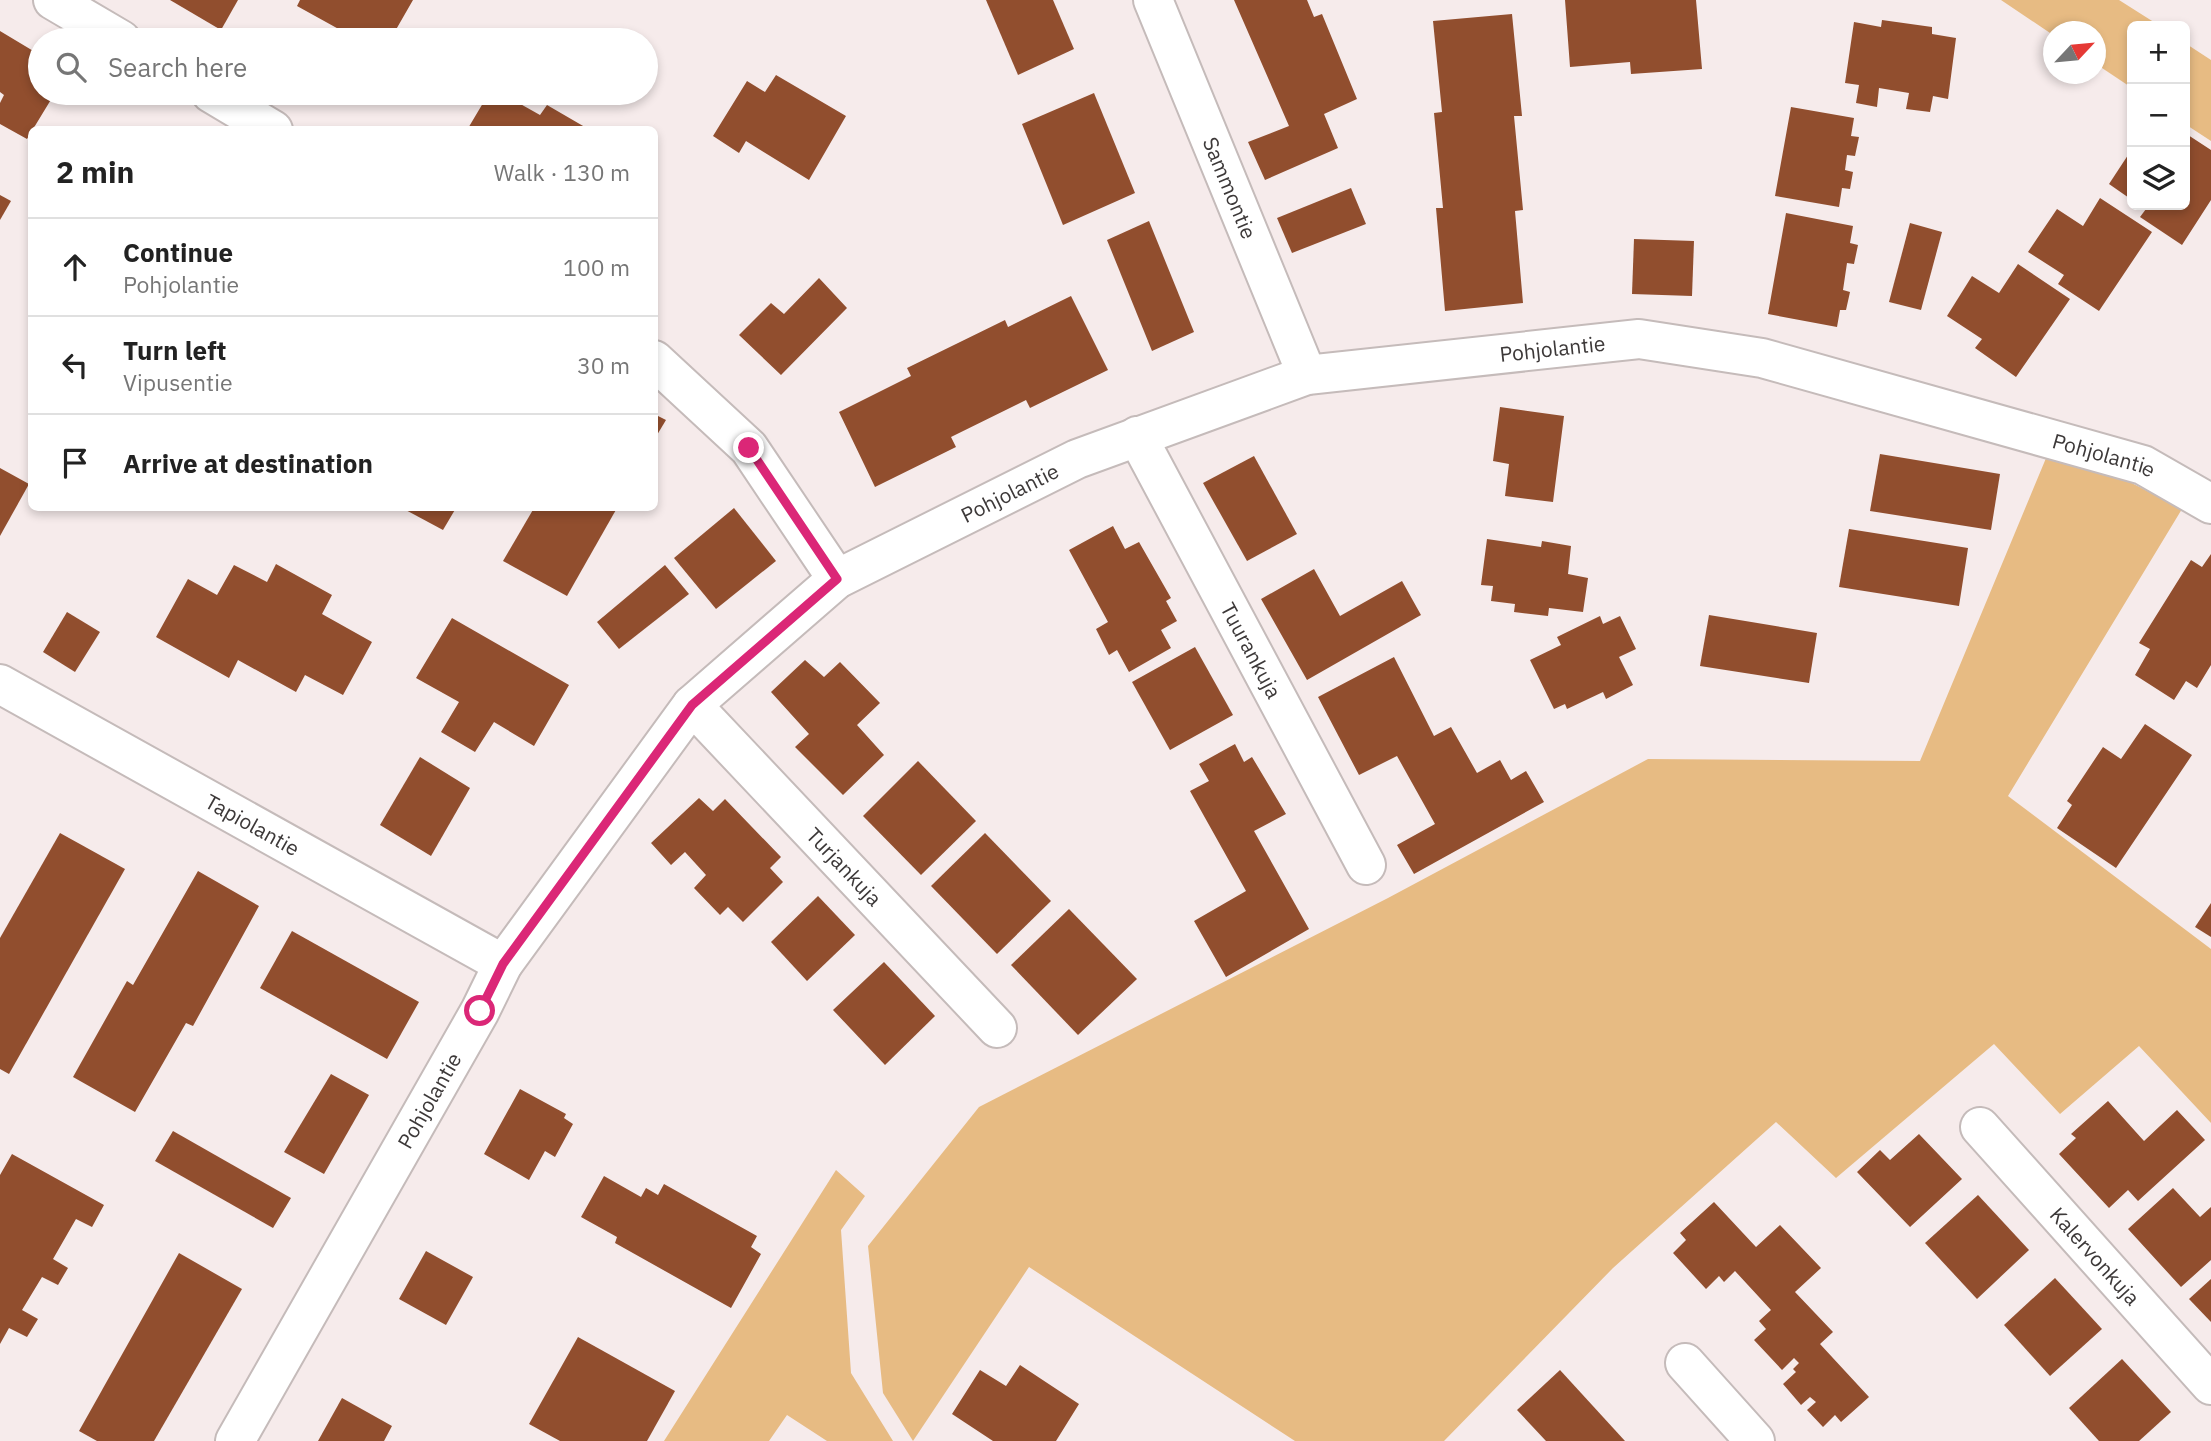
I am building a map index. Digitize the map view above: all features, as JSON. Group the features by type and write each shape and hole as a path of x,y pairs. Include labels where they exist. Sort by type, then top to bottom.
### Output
{"street":[{"path":"53,0 101,28"},
{"name":"Sammontie","path":"1153,0 1307,375"},
{"path":"231,105 266,126"},
{"name":"Pohjolantie","path":"236,1441 460,1047 503,964 692,705 837,579 1077,459 1307,375 1639,339 1762,358 2118,457 2143,465 2211,504"},
{"path":"658,364 749,448 837,579"},
{"name":"Tuurankuja","path":"1137,436 1366,865"},
{"name":"Tapiolantie","path":"0,684 503,964"},
{"name":"Turjankuja","path":"692,705 997,1027"},
{"name":"Kalervonkuja","path":"1980,1127 2211,1385"},
{"path":"1685,1363 1755,1441"}],"shaded area":[{"path":"2001,0 2119,0 2152,21 2127,21 2127,85 2106,71 2106,21 2043,21 2043,28"},
{"path":"2190,46 2211,60 2211,141 2190,127"},
{"path":"2049,451 2122,478 2182,509 2008,796 2211,949 2211,1123 2139,1046 2060,1114 1994,1044 1836,1178 1776,1122 1613,1268 1444,1441 1295,1441 1029,1267 913,1441 883,1393 868,1246 979,1107 1388,898 1648,759 1920,761"},
{"path":"836,1170 865,1196 841,1230 851,1373 893,1441 827,1441 787,1415 769,1441 664,1441"}],"building":[{"path":"170,0 238,0 222,28 218,28"},
{"path":"300,0 413,0 397,28 337,28 297,6"},
{"path":"986,0 1053,0 1074,49 1018,75"},
{"path":"1234,0 1307,0 1314,17 1322,14 1357,99 1324,114 1338,148 1265,180 1248,142 1289,126"},
{"path":"1565,0 1696,0 1702,69 1631,74 1630,62 1570,67"},
{"path":"1512,14 1522,116 1514,116 1523,210 1515,211 1523,303 1445,311 1436,208 1443,208 1434,113 1442,112 1433,21"},
{"path":"1882,20 1932,27 1932,34 1956,38 1948,99 1933,96 1930,112 1906,109 1909,93 1879,88 1877,107 1856,103 1859,85 1845,83 1854,22 1881,27"},
{"path":"0,31 28,48 28,105 48,105 35,126 28,126 27,139 0,124 0,103 4,95 0,92"},
{"path":"776,75 846,116 809,180 746,141 739,153 713,136 747,81 765,92"},
{"path":"1094,93 1135,193 1063,225 1022,124"},
{"path":"482,105 522,105 540,115 547,105 583,126 469,126"},
{"path":"1791,107 1854,118 1851,136 1859,137 1855,156 1847,155 1845,170 1853,172 1850,189 1842,188 1839,207 1775,196"},
{"path":"2190,136 2211,150 2211,200 2182,245 2140,217 2145,210 2190,210"},
{"path":"2127,157 2127,197 2109,184"},
{"path":"1351,188 1366,224 1292,253 1277,218"},
{"path":"0,195 11,201 0,220"},
{"path":"2100,198 2152,232 2099,311 2058,284 2064,275 2028,252 2057,209 2083,226"},
{"path":"1786,213 1853,226 1850,243 1858,245 1854,264 1847,263 1843,290 1850,292 1846,310 1840,310 1837,327 1768,314"},
{"path":"1149,221 1194,332 1152,351 1107,240"},
{"path":"1910,223 1942,232 1921,310 1889,302"},
{"path":"1634,239 1694,241 1692,296 1632,294"},
{"path":"2018,264 2070,299 2016,377 1975,348 1982,339 1947,316 1972,276 1999,293"},
{"path":"819,278 847,308 781,375 739,335 771,303 784,314"},
{"path":"1071,296 1108,370 1030,408 1026,400 951,437 956,447 875,487 839,412 911,376 907,368 1005,320 1008,327"},
{"path":"1500,407 1564,416 1553,502 1505,496 1509,464 1493,461"},
{"path":"658,416 666,420 658,433"},
{"path":"1880,454 2000,474 1991,530 1870,511"},
{"path":"1254,456 1297,534 1247,561 1203,483"},
{"path":"0,468 28,486 0,536"},
{"path":"734,508 776,561 716,609 674,558"},
{"path":"408,511 454,511 443,530"},
{"path":"532,511 615,511 567,596 503,561"},
{"path":"1113,526 1125,549 1139,542 1171,598 1166,601 1177,621 1161,630 1171,648 1129,672 1117,650 1109,655 1096,629 1108,622 1069,550"},
{"path":"1849,529 1968,548 1959,606 1839,587"},
{"path":"1487,539 1541,547 1542,541 1571,546 1568,574 1588,578 1583,612 1549,608 1548,616 1514,612 1515,604 1491,601 1493,586 1481,585"},
{"path":"2211,554 2211,665 2197,688 2186,681 2174,700 2135,675 2150,649 2139,643 2191,560 2202,567"},
{"path":"276,564 332,595 322,614 372,642 343,695 305,675 296,692 238,660 229,678 156,637 188,579 217,595 234,565 267,582"},
{"path":"665,565 689,594 619,649 597,622"},
{"path":"1314,569 1340,616 1402,581 1421,615 1307,680 1261,599"},
{"path":"67,612 100,632 75,672 43,652"},
{"path":"1709,615 1817,633 1809,683 1700,666"},
{"path":"1600,616 1603,624 1620,616 1636,649 1619,657 1633,685 1606,699 1603,692 1567,709 1565,704 1554,709 1530,660 1561,645 1557,637"},
{"path":"452,618 569,685 534,746 494,722 475,752 441,732 459,702 416,678"},
{"path":"1195,647 1233,715 1170,750 1132,682"},
{"path":"1394,657 1434,736 1451,727 1477,773 1500,760 1511,780 1526,771 1544,802 1414,874 1397,845 1435,824 1397,756 1359,775 1318,697"},
{"path":"805,660 824,677 840,662 880,703 857,725 884,755 843,795 795,747 809,734 771,692"},
{"path":"2145,724 2192,755 2116,868 2057,828 2072,805 2067,801 2103,747 2121,759"},
{"path":"1235,744 1244,762 1252,757 1286,814 1254,831 1309,929 1226,977 1194,921 1246,891 1190,791 1209,781 1199,764"},
{"path":"420,757 470,788 431,856 380,825"},
{"path":"918,761 976,821 921,875 863,816"},
{"path":"699,798 713,811 725,799 781,857 770,868 783,882 743,922 728,907 720,915 694,888 706,875 685,852 671,865 651,843"},
{"path":"60,833 125,869 9,1074 0,1069 0,938"},
{"path":"985,833 1051,901 997,954 931,886"},
{"path":"198,871 259,906 193,1026 186,1023 135,1112 73,1077 127,981 133,985"},
{"path":"818,896 855,935 807,981 771,942"},
{"path":"2211,903 2211,937 2195,927"},
{"path":"1069,909 1137,979 1078,1035 1011,965"},
{"path":"292,931 419,1002 387,1059 260,988"},
{"path":"884,962 935,1016 885,1065 833,1010"},
{"path":"331,1074 369,1095 324,1174 284,1152"},
{"path":"520,1089 566,1114 564,1118 573,1124 555,1157 545,1151 529,1180 484,1154"},
{"path":"2108,1101 2144,1141 2177,1110 2205,1140 2138,1201 2128,1190 2109,1208 2059,1154 2076,1138 2071,1134"},
{"path":"173,1131 291,1198 273,1228 155,1161"},
{"path":"1919,1134 1962,1179 1910,1227 1857,1172 1880,1150 1890,1160"},
{"path":"12,1154 104,1205 92,1227 76,1219 53,1259 68,1268 58,1285 42,1277 22,1310 38,1319 27,1337 9,1328 0,1344 0,1175"},
{"path":"604,1176 641,1197 646,1188 658,1195 664,1184 757,1236 751,1247 761,1254 731,1308 615,1243 617,1237 581,1217"},
{"path":"2173,1188 2200,1217 2211,1207 2211,1260 2181,1287 2128,1229"},
{"path":"1978,1195 2029,1250 1977,1299 1925,1243"},
{"path":"1714,1202 1756,1247 1780,1225 1821,1268 1795,1292 1833,1332 1820,1344 1869,1397 1841,1422 1835,1415 1823,1427 1807,1410 1816,1402 1810,1397 1801,1405 1783,1384 1796,1372 1793,1369 1799,1363 1794,1358 1782,1370 1754,1340 1766,1329 1759,1321 1771,1310 1735,1271 1724,1282 1719,1276 1706,1289 1673,1253 1686,1240 1680,1233"},
{"path":"426,1251 473,1277 446,1325 399,1299"},
{"path":"179,1253 242,1289 154,1441 97,1441 79,1431"},
{"path":"2055,1278 2102,1329 2050,1376 2004,1325"},
{"path":"2211,1279 2211,1322 2189,1299"},
{"path":"578,1337 675,1391 647,1441 560,1441 529,1424"},
{"path":"2122,1359 2171,1412 2139,1441 2099,1441 2069,1408"},
{"path":"1020,1365 1079,1404 1056,1441 993,1441 952,1414 980,1370 1006,1386"},
{"path":"1560,1370 1625,1441 1546,1441 1517,1410"},
{"path":"342,1398 392,1426 384,1441 318,1441"}],"route":[{"path":"480,1011 503,964 692,705 837,579 749,448"}]}
